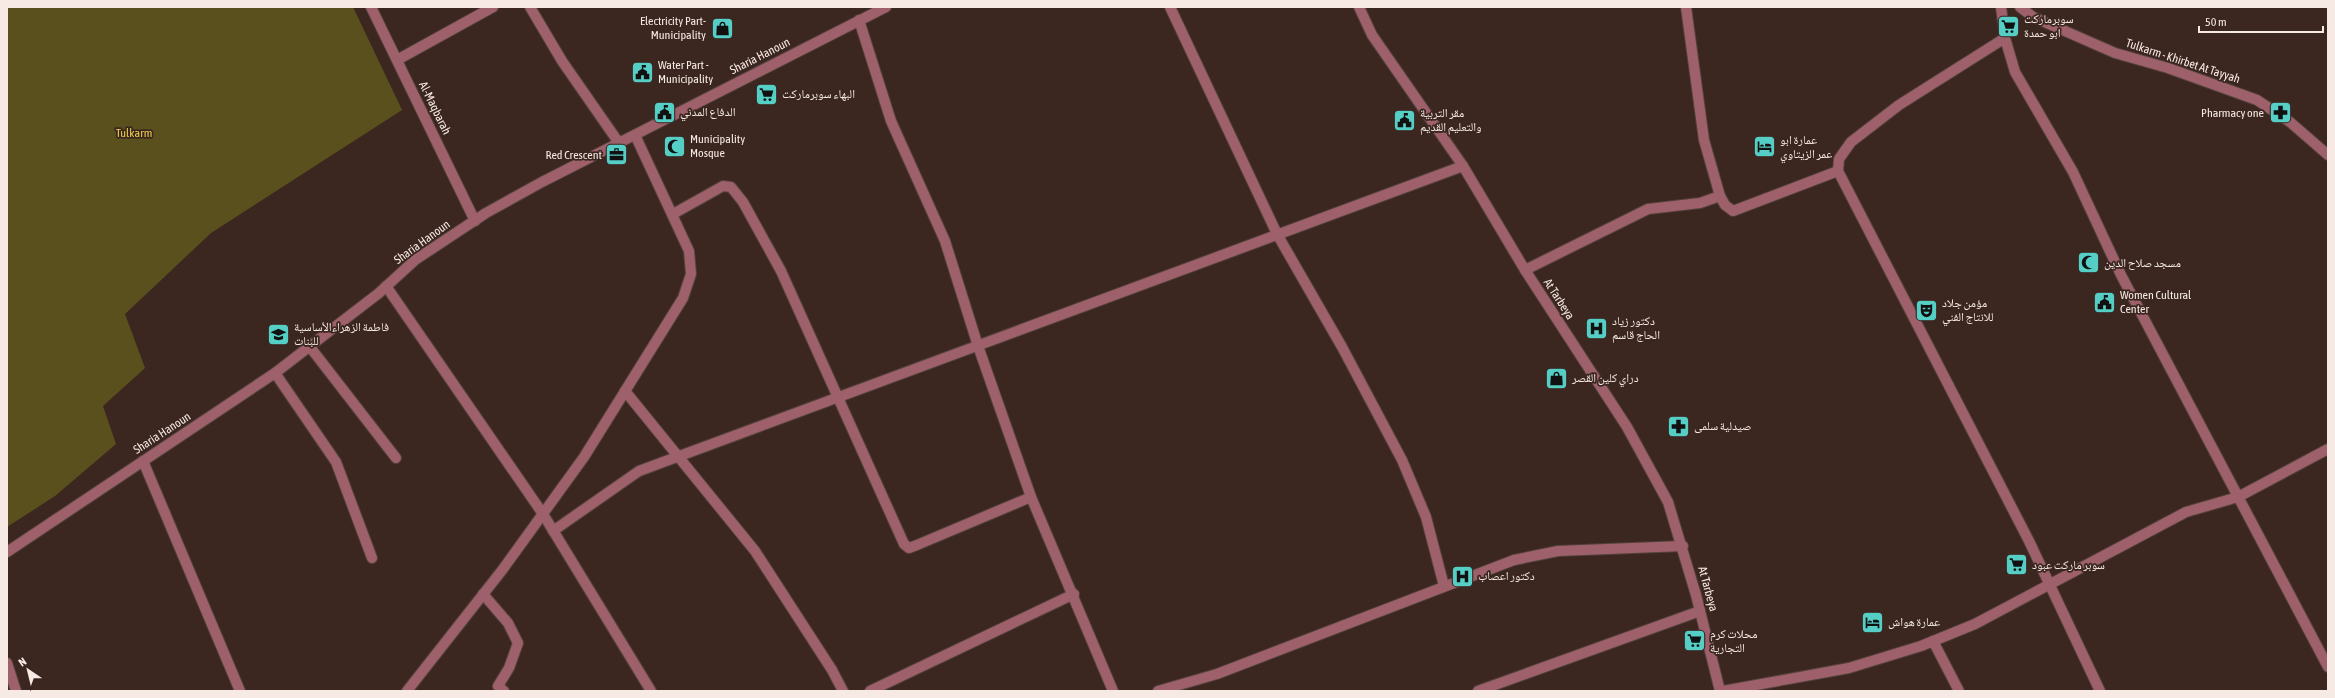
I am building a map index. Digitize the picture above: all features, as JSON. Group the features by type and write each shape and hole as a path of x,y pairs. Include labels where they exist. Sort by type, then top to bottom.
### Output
{"street":[{"name":"Al-Maqbarah","path":"371,7 475,221"},
{"path":"397,60 493,7"},
{"path":"530,7 562,61 619,143"},
{"name":"Sharia Hanoun","path":"7,552 275,373 310,347 431,248 514,197 886,7"},
{"path":"1170,7 1277,234 1342,347 1402,460 1426,517 1444,586"},
{"name":"At Tarbeya","path":"1360,7 1372,35 1463,166 1525,270 1628,427 1668,502 1683,546 1722,691"},
{"path":"1686,7 1704,140 1720,196 1725,205 1733,211 1838,171"},
{"path":"2000,7 2005,38 2015,72 2073,172 2121,275 2328,667"},
{"name":"Tulkarm - Khirbet At Tayyah","path":"2020,7 2033,16 2115,52 2168,68 2257,100 2290,122 2328,156"},
{"path":"859,20 891,121 945,241 978,346 1032,497 1074,594 1113,691"},
{"path":"2005,38 1899,105 1851,142 1839,159 1838,171 2050,584 2100,691"},
{"path":"407,691 483,594 584,457 683,298 691,274 689,251 635,135"},
{"path":"553,531 628,477 678,456 1463,166"},
{"path":"673,214 718,188 730,187 744,202 781,272 839,397 904,544 909,548 1032,497"},
{"path":"1525,270 1648,209 1700,203 1720,196"},
{"path":"386,286 543,514 651,691"},
{"path":"310,347 396,458"},
{"path":"275,373 336,462 372,558"},
{"path":"625,391 755,551 843,691"},
{"path":"1722,691 1849,668 1933,641 1975,624 2186,512 2238,497 2328,450"},
{"path":"143,461 240,691"},
{"path":"1158,691 1217,674 1492,567 1535,555 1573,550 1683,546"},
{"path":"483,594 508,623 518,643 509,668 498,686 504,691"},
{"path":"870,691 1074,594"},
{"path":"1478,691 1700,611"},
{"path":"1933,641 1959,691"},
{"path":"7,663 16,691"}],"green space":[{"name":"Tulkarm","path":"8,7 353,7 402,110 211,233 125,314 145,368 103,406 116,444 55,496 7,527"}],"place":[{"name":"سوبرماركت ابو حمدة","path":"2008,26"},
{"name":"Electricity Part- Municipality","path":"722,28"},
{"name":"Water Part - Municipality","path":"642,72"},
{"name":"البهاء سوبرماركت","path":"767,94"},
{"name":"الدفاع المدني","path":"664,112"},
{"name":"Pharmacy one","path":"2280,113"},
{"name":"مقر التربية والتعليم القديم","path":"1405,120"},
{"name":"Municipality Mosque","path":"674,146"},
{"name":"عمارة ابو عمر الزيتاوي","path":"1765,147"},
{"name":"Red Crescent","path":"617,155"},
{"name":"مسجد صلاح الدين","path":"2089,263"},
{"name":"Women Cultural Center","path":"2104,302"},
{"name":"مؤمن جلاد للانتاج الفني","path":"1927,310"},
{"name":"دكتور زياد الحاج قاسم","path":"1597,328"},
{"name":"فاطمة الزهراءالأساسية للبنات","path":"279,334"},
{"name":"دراي كلين القصر","path":"1556,378"},
{"name":"صيدلية سلمى","path":"1679,426"},
{"name":"سوبر ماركت عبود","path":"2016,565"},
{"name":"دكتور اعصاب","path":"1462,576"},
{"name":"عمارة هواش","path":"1873,622"},
{"name":"محلات كرم التجارية","path":"1694,641"}]}
